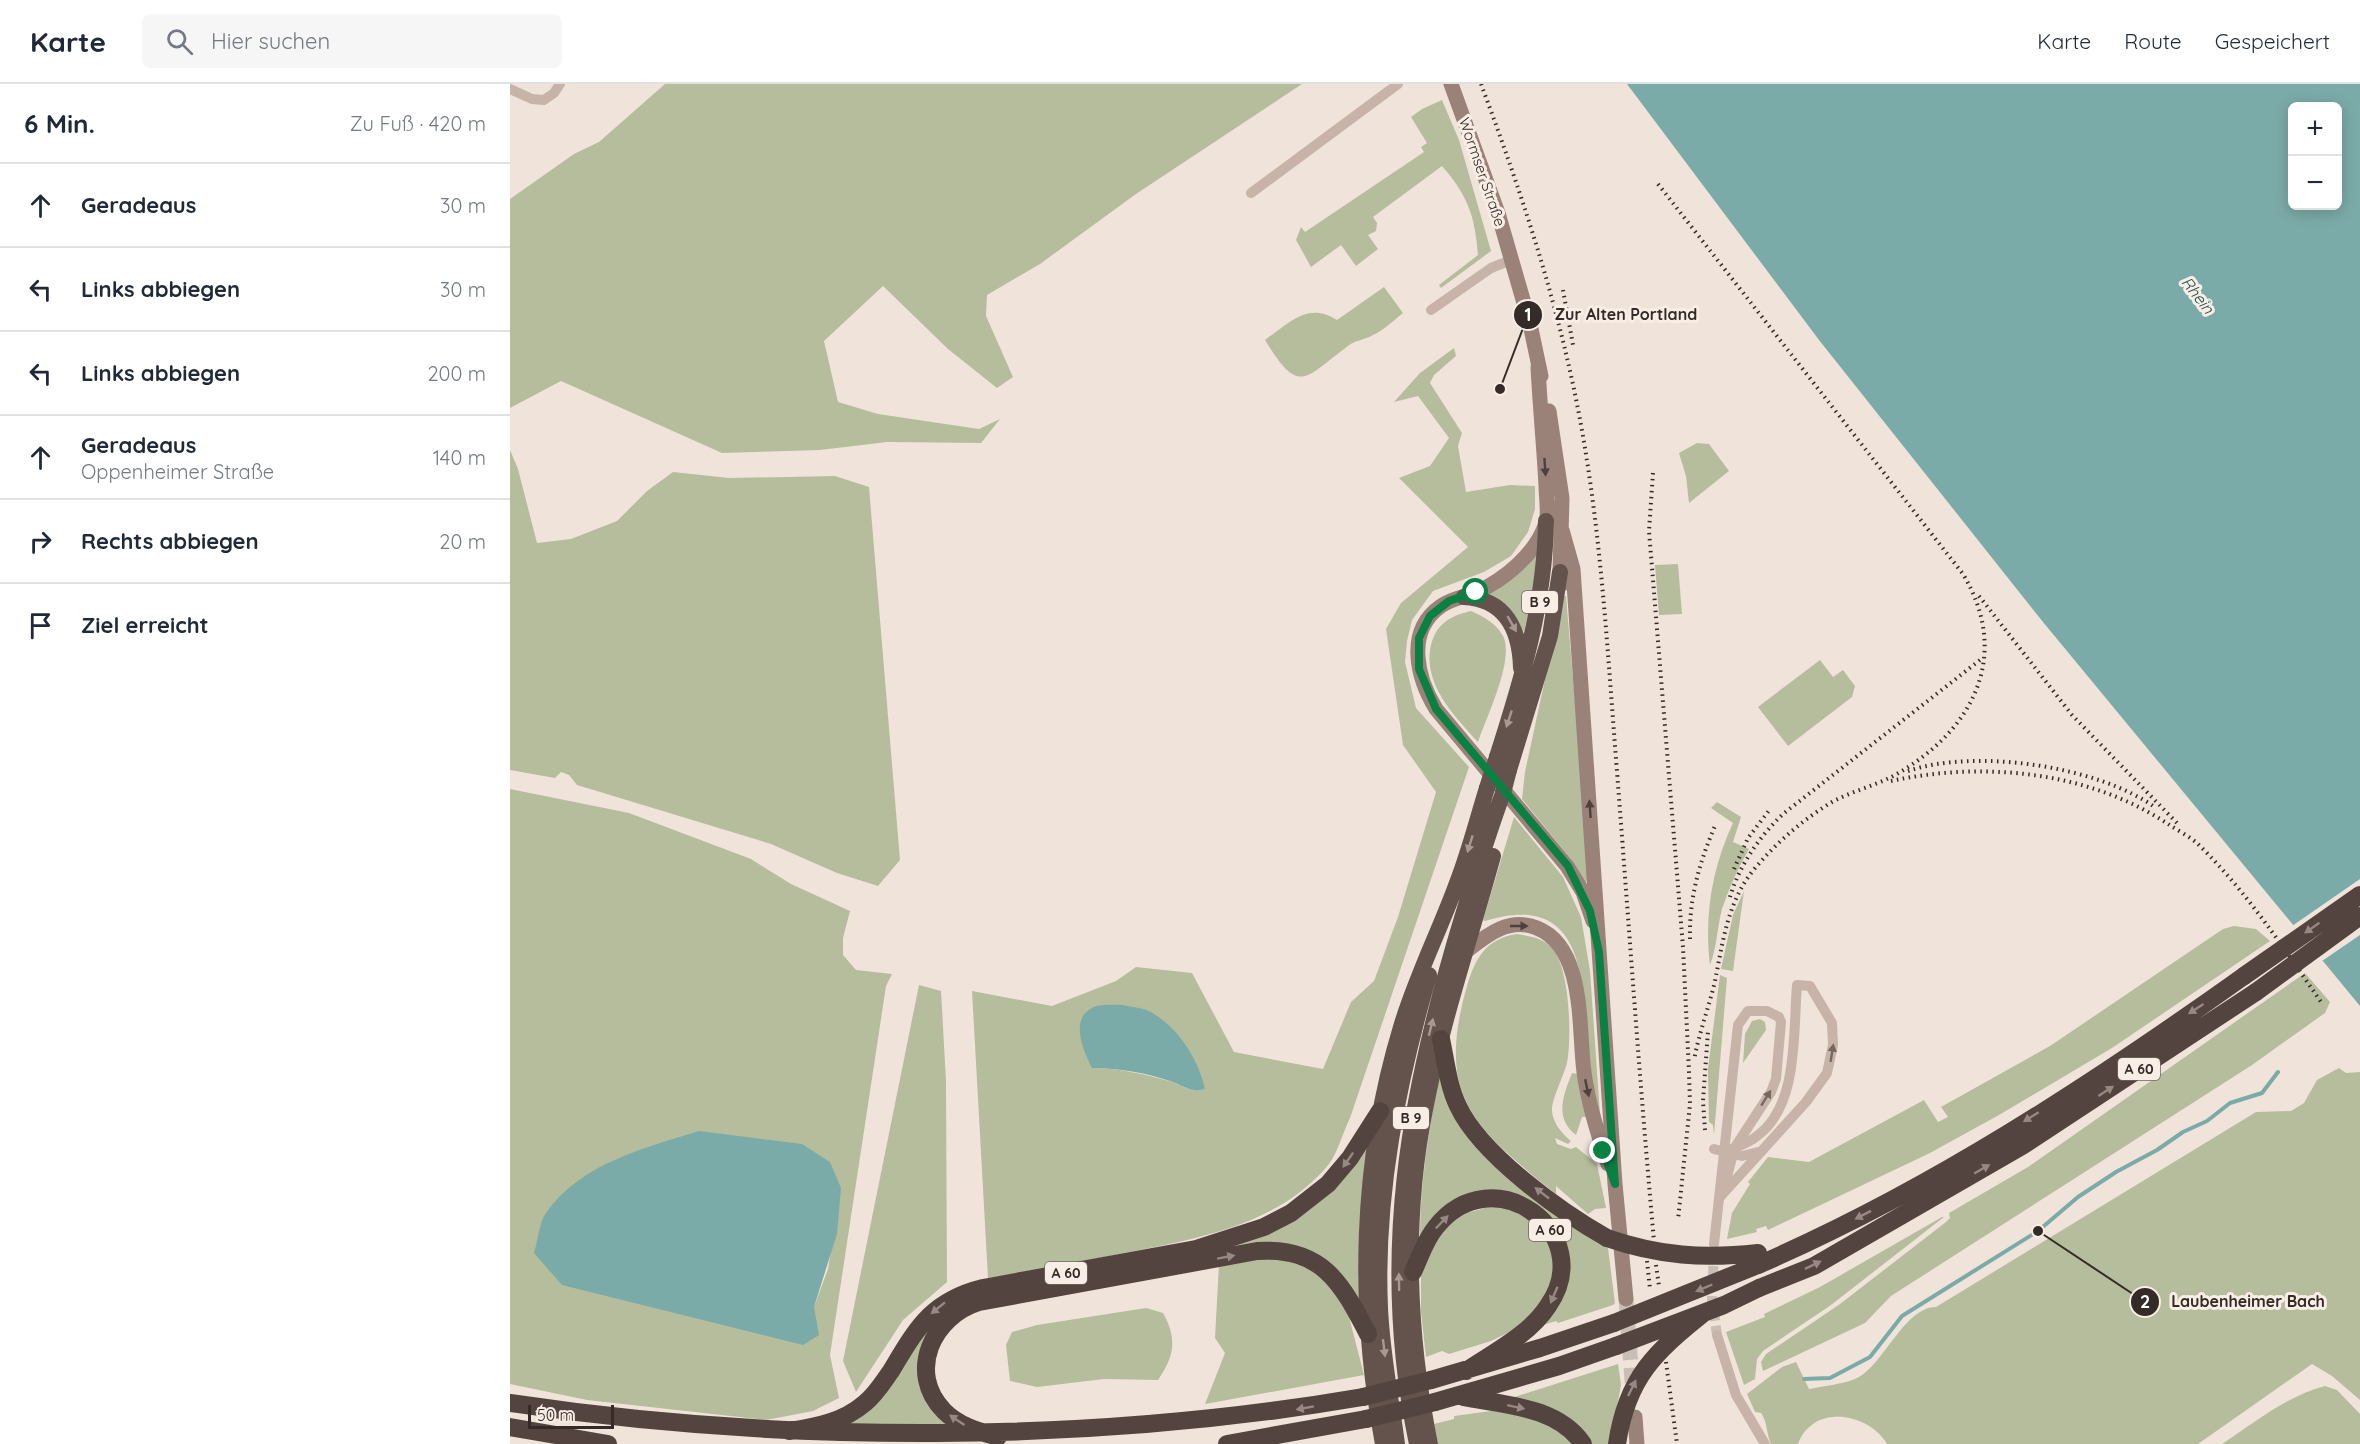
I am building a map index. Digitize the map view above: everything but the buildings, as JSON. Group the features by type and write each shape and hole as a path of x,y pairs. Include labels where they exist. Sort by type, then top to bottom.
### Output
{"highway":[{"name":"B 9","path":"1417,1444 1400,1320 1399,1240 1406,1154 1420,1072 1437,1001 1498,797 1497,757 1521,681 1539,609 1546,521"},
{"name":"B 9","path":"1397,1444 1380,1308 1380,1241 1384,1183 1406,1064 1451,899 1509,770 1550,636 1560,572"},
{"path":"1464,597 1489,602 1510,619 1518,640 1521,681"},
{"path":"1430,1444 1416,1350 1413,1218 1418,1157 1424,1112 1441,1039 1468,950 1494,851 1498,797"},
{"name":"A 60","path":"510,1403 647,1426 755,1437 897,1443 1011,1441 1080,1438 1208,1423 1363,1397 1466,1371 1614,1323 1758,1259 1797,1248 1907,1192 1971,1155 2244,976 2360,895"},
{"path":"1383,1444 1368,1334 1366,1245 1380,1111 1408,1006 1451,899"},
{"name":"A 60","path":"1227,1444 1366,1419 1459,1396 1616,1346 1705,1312 1814,1266 2022,1146 2256,992 2360,916"},
{"path":"1441,1039 1453,1094 1459,1108 1481,1139 1532,1186 1587,1227 1607,1238 1676,1256 1758,1259"},
{"name":"A 60","path":"755,1437 814,1427 850,1414 866,1403 880,1387 925,1319 939,1306 955,1297 983,1288 1218,1244 1278,1221 1315,1196 1337,1174 1380,1111"},
{"name":"A 60","path":"1413,1272 1436,1226 1458,1207 1472,1201 1496,1198 1523,1204 1538,1215 1551,1232 1559,1253 1560,1272 1557,1289 1549,1306 1532,1326 1466,1371"},
{"path":"1011,1441 968,1428 951,1417 935,1398 928,1378 928,1353 934,1335 956,1311 979,1302 1257,1251 1287,1251 1310,1258 1333,1276 1352,1303 1368,1334"},
{"name":"A 60","path":"1617,1444 1627,1399 1639,1375 1658,1351 1705,1312"},
{"path":"1459,1396 1532,1410 1551,1417 1566,1426 1583,1444"},
{"name":"A 60","path":"1303,1444 1330,1426"},
{"path":"510,1427 608,1444"}],"main road":[{"name":"Wormser Straße","path":"1451,84 1477,153 1511,260 1530,324 1538,367"},
{"path":"1538,367 1546,521 1534,544 1517,565 1497,580 1464,597 1442,605 1425,623 1418,647 1422,681 1436,709 1568,866 1590,911 1599,952"},
{"path":"1538,367 1558,466 1562,530 1560,572 1575,608"},
{"path":"1562,530 1571,558 1615,1184 1626,1299"},
{"path":"1468,950 1494,930 1519,925 1544,932 1563,948 1574,982 1584,1074 1592,1111 1615,1184"},
{"path":"1635,1418 1637,1444"}],"street":[{"path":"510,89 532,99 544,100 554,93 560,84"},
{"path":"1251,193 1398,84"},
{"path":"1431,310 1491,268 1511,260"},
{"path":"1720,1197 1817,1089 1830,1065 1833,1045 1832,1023 1810,986 1797,985 1785,1100 1769,1126 1754,1139 1727,1151"},
{"path":"1714,1245 1727,1151 1738,1025 1748,1011 1767,1011 1779,1017 1781,1022 1776,1079 1770,1092 1727,1151 1722,1167 1720,1197"},
{"path":"1727,1151 1751,1154 1764,1150"},
{"path":"1717,1335 1736,1395 1765,1444"}],"green space":[{"path":"665,84 1302,84 1136,194 1040,264 987,295 986,316 1013,377 997,388 948,349 883,286 824,341 838,402 878,414 979,429 1000,419 981,443 887,442 820,450 722,453 561,381 510,408 510,199 574,154 599,142"},
{"path":"1442,100 1459,140 1491,251 1441,288 1439,285 1478,255 1475,229 1469,207 1458,187 1442,166 1373,217 1377,223 1376,231 1368,235 1378,249 1356,266 1341,245 1311,267 1296,240 1301,227 1305,232 1424,152 1421,147 1427,143 1411,117"},
{"path":"1384,287 1403,313 1377,333 1351,344 1312,373 1303,376 1295,375 1277,358 1265,340 1291,321 1308,313 1327,315 1337,320"},
{"path":"1454,348 1456,356 1434,375 1430,383 1462,433 1458,446 1466,492 1510,485 1535,486 1535,509 1528,532 1511,556 1484,572 1433,591 1412,620 1405,662 1416,708 1469,767 1350,1118 1335,1154 1329,1164 1308,1186 1284,1203 1230,1228 1172,1243 988,1278 972,991 1052,1006 1116,981 1136,967 1192,973 1234,1052 1323,1069 1351,1002 1374,981 1398,917 1436,792 1403,745 1386,629 1401,603 1468,547 1399,478 1430,466 1449,438 1418,396 1394,402 1420,373","holes":["1178,1036 1205,1089 1190,1089 1169,1081 1131,1072 1092,1068"]},
{"path":"1697,443 1709,444 1729,471 1689,503 1686,476 1679,453"},
{"path":"510,450 518,469 537,543 571,539 617,521 647,491 673,472 729,478 835,476 869,487 900,860 878,886 837,873 771,844 577,785 569,775 561,772 555,778 510,770"},
{"path":"1538,553 1537,573 1524,632 1510,609 1486,593"},
{"path":"1678,564 1682,614 1659,615 1655,565"},
{"path":"1563,596 1566,596 1590,881 1585,882 1571,859 1522,799 1525,772"},
{"path":"1471,611 1497,627 1506,646 1502,673 1493,704 1478,742 1442,698 1431,673 1429,659 1431,645 1441,626 1457,615"},
{"path":"1820,660 1833,677 1843,670 1855,686 1852,697 1788,746 1758,707"},
{"path":"510,789 629,813 751,859 791,884 850,911 843,938 843,955 856,970 892,974 886,986 830,1355 839,1398 813,1411 766,1420 587,1400 510,1384","holes":["841,1188 828,1269 814,1307"]},
{"path":"1717,802 1741,817 1733,842 1749,849 1722,909 1710,965 1708,928 1711,892 1720,857 1733,823 1711,808"},
{"path":"1514,817 1563,877 1581,917 1590,971 1600,1114 1589,1069 1582,982 1575,956 1564,934 1546,920 1520,915 1483,920"},
{"path":"1744,891 1733,971 1721,969 1733,915"},
{"path":"2234,926 2256,929 2270,941 2112,1048 1930,1153 1768,1230 1766,1226 1756,1229 1757,1232 1727,1239 1732,1213 1750,1184 1748,1182 1768,1157 1809,1162 1924,1100 1938,1122 1948,1117 1941,1107 2050,1046 2223,929"},
{"path":"1517,934 1543,941 1551,947 1562,969 1568,1002 1569,1052 1552,1111 1558,1128 1571,1141 1568,1144 1555,1138 1557,1144 1571,1149 1576,1147 1597,1164 1606,1208 1595,1209 1588,1214 1556,1186 1556,1194 1503,1149 1483,1128 1469,1107 1459,1083 1456,1056 1458,1024 1470,976 1478,958 1490,945 1507,936"},
{"path":"2305,973 2330,1002 2325,1013 2252,1065 1891,1296 1865,1323 1763,1371 1761,1362 1766,1354 1840,1304 1946,1222 1950,1218 1949,1213 2028,1167"},
{"path":"1720,975 1727,978 1714,1135 1713,1125 1709,1122 1708,1069"},
{"path":"919,985 941,991 946,1081 947,1282 903,1320 856,1392 843,1361"},
{"path":"1760,1019 1765,1022 1766,1030 1743,1063 1745,1034 1752,1021"},
{"path":"2339,1068 2346,1073 2360,1072 2360,1400 2332,1376 2312,1364 2198,1444 1887,1444 1879,1433 1868,1425 1841,1417 1816,1422 1805,1431 1798,1444 1771,1444 1763,1417 1761,1413 1755,1412 1747,1394 1782,1367 1796,1362 1809,1389 1859,1377 1878,1360 1905,1325 1925,1309 1936,1307 2256,1112 2291,1111 2304,1103 2317,1080"},
{"path":"1572,1073 1578,1074 1587,1117 1582,1117 1576,1135 1565,1121 1562,1106"},
{"path":"1439,1077 1445,1097 1462,1129 1575,1228 1608,1248 1615,1303 1613,1305 1558,1323 1556,1321 1543,1325 1567,1262 1508,1194 1420,1235 1423,1176"},
{"path":"1364,1149 1367,1150 1361,1209 1359,1299 1339,1274 1324,1260 1298,1247 1275,1244 1212,1253 980,1297 963,1303 949,1312 928,1337 922,1352 920,1368 923,1385 930,1402 937,1411 960,1430 829,1429 849,1421 866,1409 893,1378 926,1329 939,1315 956,1303 977,1295 1208,1252 1259,1235 1300,1213 1325,1194"},
{"path":"1500,1204 1542,1227 1555,1257 1548,1295 1516,1329 1491,1341 1449,1354 1442,1351 1426,1357 1421,1312 1421,1276 1436,1235 1455,1216"},
{"path":"1944,1217 1831,1305 1763,1351 1757,1359 1755,1379 1744,1385 1726,1332 1765,1317 1764,1314 1820,1287"},
{"path":"1291,1256 1321,1270 1345,1301 1364,1375 1205,1404 1225,1353 1215,1338 1219,1264"},
{"path":"1146,1308 1163,1313 1171,1331 1171,1355 1158,1380 1104,1379 1037,1387 1010,1381 1006,1345 1012,1332 1037,1325"},
{"path":"1618,1364 1621,1385 1610,1444 1589,1444 1505,1400"},
{"path":"2325,1386 2337,1390 2360,1414 2360,1444 2222,1444 2284,1403"},
{"path":"1491,1411 1507,1412 1552,1424 1575,1444 1438,1444 1434,1424 1454,1419 1454,1416"}],"water":[{"name":"Rhein","path":"1627,84 2360,84 2360,1006 2043,622 1819,340"},
{"path":"1123,1005 1151,1012 1180,1037 1193,1057 1205,1089 1191,1090 1161,1078 1132,1071 1092,1068 1080,1036 1082,1019 1086,1012 1094,1007"},
{"path":"699,1131 802,1144 830,1162 841,1188 837,1234 814,1307 819,1335 803,1345 562,1285 534,1253 540,1226 546,1213 577,1181 636,1151"}],"pier":[{"path":"2360,879 2360,935 2322,961 2292,926"}],"waterway":[{"path":"1804,1379 1830,1378 1870,1357 1902,1316 2038,1231 2078,1197 2116,1172 2157,1150 2183,1132 2207,1121 2230,1103 2262,1093 2278,1072"}],"tunnel":[{"path":"1714,1251 1712,1299 1717,1335"},
{"path":"1626,1299 1633,1394"}],"railway":[{"path":"1481,84 1522,199 1546,276 1575,394 1590,481 1605,614 1654,1241"},
{"path":"1658,184 1963,574 1977,604 1984,634 1984,662 1977,689 1964,714 1945,737 1922,757 1895,775 1840,798 1811,816 1773,848 1747,879 1728,921 1694,1060"},
{"path":"1563,290 1573,345"},
{"path":"1653,473 1649,531 1683,947 1689,1072 1690,1104 1678,1220"},
{"path":"1979,596 2072,715 2177,823"},
{"path":"1730,897 1751,852 1783,814 1980,660"},
{"path":"1908,771 1936,764 1967,761 2036,765 2102,781 2131,793 2156,808"},
{"path":"1891,781 1962,772 2034,775 2104,792 2137,806 2191,838 2216,862 2263,920 2321,1002"},
{"path":"1734,869 1748,838 1771,808"},
{"path":"1690,939 1691,910 1696,881 1715,826"},
{"path":"1705,1130 1703,1101 1708,1031"},
{"path":"1647,1261 1650,1289"},
{"path":"1656,1265 1659,1286"},
{"path":"1666,1362 1677,1444"}],"place":[{"name":"Zur Alten Portland","path":"1500,389"},
{"name":"Laubenheimer Bach","path":"2038,1231"}],"route":[{"path":"1476,592 1449,601 1430,616 1419,638 1419,669 1422,681 1436,709 1568,866 1583,892 1595,926 1599,952 1615,1184 1603,1151"}]}
